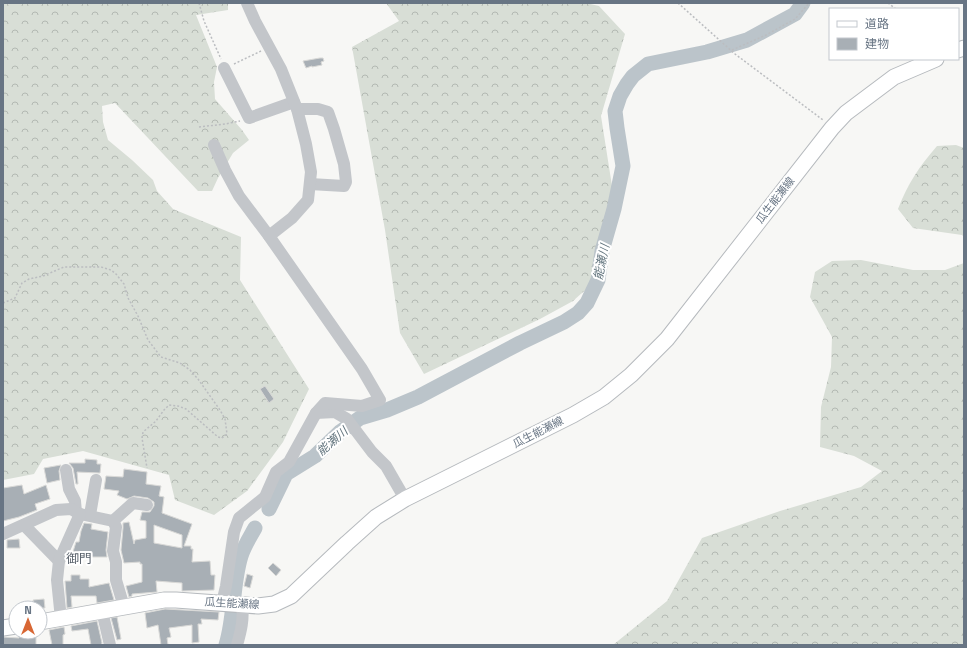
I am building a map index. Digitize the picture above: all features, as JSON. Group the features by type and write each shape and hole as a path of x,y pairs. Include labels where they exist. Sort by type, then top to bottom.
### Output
{"main road":[{"name":"瓜生能瀬線","path":"48,621 164,600 258,606 274,604 291,596 347,542 376,517 405,499 573,415 604,397 631,375 667,339 846,112 894,77 934,60"}],"street":[{"path":"247,3 255,21 281,68 295,106 306,144 311,172 308,200 292,218 269,236"},
{"path":"224,68 249,118 295,106 328,112 344,164 346,182 344,186 310,184"},
{"path":"214,145 239,196 269,236 362,369 380,400 362,406 326,403 316,413 289,462 276,472 265,497 239,518 234,532 222,603"},
{"path":"316,413 335,412 347,419 372,452 386,466 405,499"},
{"path":"66,470 69,489 82,514"},
{"path":"61,619 57,580 59,561 82,514 96,480"},
{"path":"113,521 133,503 147,505"},
{"path":"3,534 56,510 71,509 82,514 113,521"},
{"path":"113,521 116,527 113,550 116,562 116,580 124,607"},
{"path":"24,525 59,561"},
{"path":"237,645 242,631 244,614 242,605"},
{"path":"102,611 110,645"}],"path":[{"path":"199,3 204,21 224,68 269,47"},
{"path":"678,3 728,47 832,128"},
{"path":"732,50 766,35 795,19 809,3"},
{"path":"199,127 225,124 249,118"},
{"path":"3,303 15,298 22,283 29,278 42,276 64,267 102,267 111,270 116,274 124,284 128,298 138,316 148,340 155,350 161,357 180,363 194,374 225,419 227,434 222,438 218,437 186,408 169,406 156,421 143,432 142,438 147,468"}],"green space":[{"path":"3,3 228,3 228,10 196,15 217,67 214,82 215,99 249,140 233,153 212,191 198,191 115,103 102,106 103,122 108,140 153,180 157,191 173,209 241,237 240,280 309,389 283,442 247,491 214,515 175,500 169,475 83,451 43,459 34,474 3,480"},
{"path":"386,3 586,3 599,6 625,34 601,116 615,205 593,283 573,301 540,319 424,374 400,333 385,230 352,47 399,21"},
{"path":"956,145 964,148 964,237 962,235 913,228 898,209 910,183 919,168 937,146"},
{"path":"861,260 913,270 945,270 964,263 964,645 613,645 667,601 702,538 780,511 861,487 882,471 854,456 820,447 821,407 831,367 832,337 810,297 815,272 832,261"}],"building":[{"path":"323,58 324,61 321,62 322,65 312,67 306,68 303,61"},
{"path":"265,386 274,399 269,403 260,389"},
{"path":"85,459 97,460 97,464 101,464 100,473 77,472 78,484 76,484 73,468 69,463 85,463"},
{"path":"61,465 59,471 60,480 47,483 44,468"},
{"path":"124,469 147,472 146,484 161,486 159,496 164,497 162,513 192,524 184,546 191,546 191,549 193,549 192,562 210,561 211,575 215,575 214,590 182,591 182,583 156,581 157,592 132,594 132,596 129,597 126,586 142,582 142,564 140,564 140,562 124,563 121,550 123,523 129,522 134,544 135,540 146,538 146,521 140,520 142,512 150,512 154,506 154,502 148,498 134,496 127,499 117,495 119,491 104,489 106,476 123,477","holes":["154,525 182,535 182,548 154,543"]},
{"path":"22,485 24,494 46,485 50,499 35,504 37,510 3,521 3,488"},
{"path":"84,523 92,524 91,529 108,532 106,550 107,557 72,555 76,542 79,542"},
{"path":"19,539 20,548 7,548 7,540"},
{"path":"273,563 281,570 276,576 268,568"},
{"path":"247,574 253,576 250,588 244,586"},
{"path":"71,575 80,575 80,579 89,579 89,587 109,583 114,600 97,603 96,596 71,596 72,607 67,608 65,581 71,581"},
{"path":"165,609 219,612 218,620 201,619 202,624 198,624 199,642 192,643 192,625 169,628 171,637 167,638 168,645 161,645 158,625 147,628 145,613"},
{"path":"117,617 121,639 117,640 111,618"},
{"path":"97,621 102,643 101,645 91,645 88,629 72,631 71,626"},
{"path":"64,627 65,634 63,635 63,645 52,645 49,630"},
{"path":"3,637 8,637 8,640 36,640 36,645 3,645"}],"waterway":[{"name":"能瀬川","path":"269,509 286,474 315,456 340,432 360,418 387,410 418,397 520,343 564,322 578,313 587,303 598,280 602,251 614,209 623,166 615,111 620,96 627,84 633,76 648,64 707,52 747,40 795,14 803,3"},
{"name":"能瀬川","path":"226,645 231,623 238,567 244,549 255,528"}],"district":[{"name":"御門","path":"79,558"}]}
